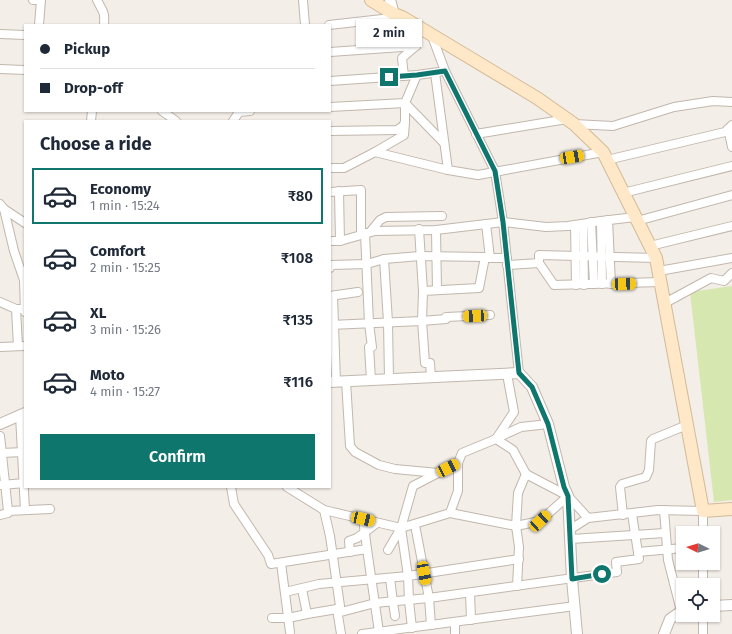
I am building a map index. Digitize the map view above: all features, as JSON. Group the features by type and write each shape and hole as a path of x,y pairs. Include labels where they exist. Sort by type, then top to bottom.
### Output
{"main road":[{"path":"372,0 537,98 570,122 605,156 656,258 702,511 732,509"}],"street":[{"path":"33,0 40,0 39,24"},
{"path":"97,0 103,9 104,24"},
{"path":"303,0 305,24"},
{"path":"331,25 398,16 390,0"},
{"path":"414,25 416,46"},
{"path":"0,34 24,35"},
{"path":"432,36 445,71 495,171 503,222 519,373 532,387 548,424 564,487 568,496 588,518"},
{"path":"331,52 416,46"},
{"path":"404,76 402,58 416,46"},
{"path":"0,69 24,70"},
{"path":"331,81 417,75 445,71"},
{"path":"435,73 448,170"},
{"path":"331,168 344,168 404,135 405,103 417,75"},
{"path":"476,134 570,122 613,126 674,107 713,101 732,102"},
{"path":"331,107 405,103 444,143"},
{"path":"331,131 397,130 403,126 405,122 405,103"},
{"path":"163,112 175,120"},
{"path":"374,152 448,170 478,175 495,171 605,156 725,132 730,127"},
{"path":"730,127 732,147"},
{"path":"623,193 732,166"},
{"path":"331,192 361,190 366,233 369,323 372,347 369,347 370,380"},
{"path":"339,191 340,241"},
{"path":"331,241 340,241 366,233 436,230 503,222 546,227 583,224 605,220 636,219 732,195"},
{"path":"2,206 24,222"},
{"path":"0,347 22,346 24,280 14,251 2,206"},
{"path":"366,233 380,220 386,217 442,216"},
{"path":"598,284 605,220"},
{"path":"605,220 610,257 611,284"},
{"path":"423,291 479,288 488,258 486,224"},
{"path":"580,285 580,256 583,224"},
{"path":"583,224 593,256 598,284"},
{"path":"650,246 732,226"},
{"path":"419,230 423,291 422,320 425,363 430,363 431,377"},
{"path":"436,230 437,290"},
{"path":"656,258 539,255 539,262 554,285 580,285 611,284 660,277 732,258"},
{"path":"331,266 332,265 367,264 384,259 420,256 488,258 507,261 539,262"},
{"path":"384,259 388,322 389,379"},
{"path":"665,303 711,278 724,281 732,273"},
{"path":"358,292 332,296 332,325 337,382 350,446 355,452 379,465 438,473"},
{"path":"0,302 22,310"},
{"path":"332,325 446,319 446,317 490,315"},
{"path":"337,382 519,373"},
{"path":"496,439 514,412 507,374"},
{"path":"0,424 23,414 24,483 2,485"},
{"path":"450,513 458,491 458,463 462,453 496,439 521,426 548,424"},
{"path":"623,515 620,487 622,484 646,477 649,470 651,441 686,426"},
{"path":"0,436 2,485 8,511"},
{"path":"496,439 513,450 526,474 568,496"},
{"path":"1,453 23,452"},
{"path":"388,550 401,528 413,486 458,463"},
{"path":"518,586 519,547 516,526 518,493 526,474"},
{"path":"24,488 25,510"},
{"path":"231,488 234,504 268,555 271,564 367,549"},
{"path":"289,488 324,510 401,528 415,525 450,513 516,526 540,521 568,496"},
{"path":"568,496 572,579 578,634"},
{"path":"0,515 5,515 8,511 50,509"},
{"path":"324,510 333,555 340,606 337,609 341,634"},
{"path":"571,534 588,518 658,510 702,511 703,526"},
{"path":"664,510 666,550 676,589"},
{"path":"272,618 288,618 337,609 341,612 375,603 409,601 617,572 616,562 639,559 634,535 632,514"},
{"path":"363,519 379,632"},
{"path":"350,552 349,540 357,538 377,523"},
{"path":"415,525 429,598 426,628"},
{"path":"401,528 408,576 412,628"},
{"path":"571,534 634,535 665,533"},
{"path":"638,552 676,549"},
{"path":"285,592 319,584 408,576 519,559"},
{"path":"281,563 290,632"},
{"path":"390,578 392,602 396,616"},
{"path":"302,589 307,614"},
{"path":"470,593 471,620"},
{"path":"720,606 732,605"},
{"path":"362,634 397,632 412,628 426,628 455,622 575,606"},
{"path":"665,633 670,619 676,615"},
{"path":"455,622 455,634"},
{"path":"703,622 703,634"}],"green space":[{"path":"732,286 732,500 714,502 690,292"}],"route":[{"path":"389,77 445,71 495,171 503,222 519,373 532,387 548,424 564,487 568,496 571,529 572,579 602,574"}]}
